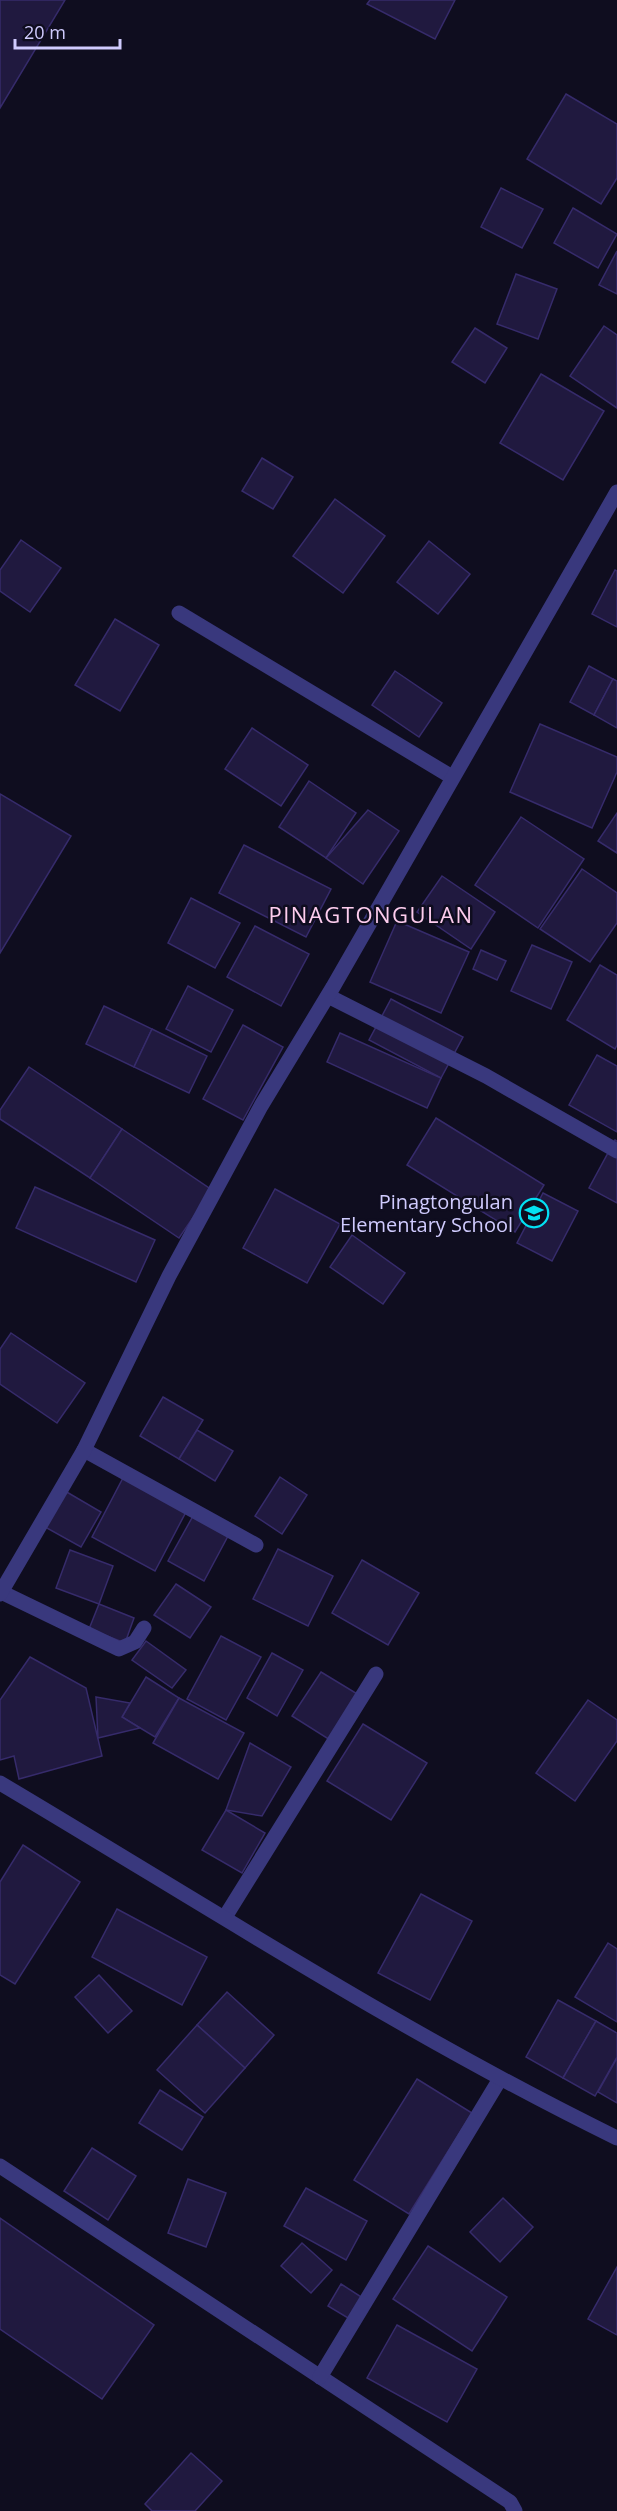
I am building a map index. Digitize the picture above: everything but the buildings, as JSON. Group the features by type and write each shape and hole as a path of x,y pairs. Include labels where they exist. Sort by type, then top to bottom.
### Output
{"street":[{"path":"144,1628 135,1642 119,1649 1,1593 84,1449 169,1276 261,1106 328,996 617,492"},
{"path":"178,613 452,777"},
{"path":"328,996 486,1076 617,1151"},
{"path":"84,1449 256,1545"},
{"path":"225,1917 376,1674"},
{"path":"0,1783 352,1994 500,2079 617,2138"},
{"path":"320,2377 500,2079"},
{"path":"0,2166 510,2502 515,2511"}],"place":[{"name":"Pinagtongulan Elementary School","path":"534,1213"}],"district":[{"name":"PINAGTONGULAN","path":"371,915"}]}
